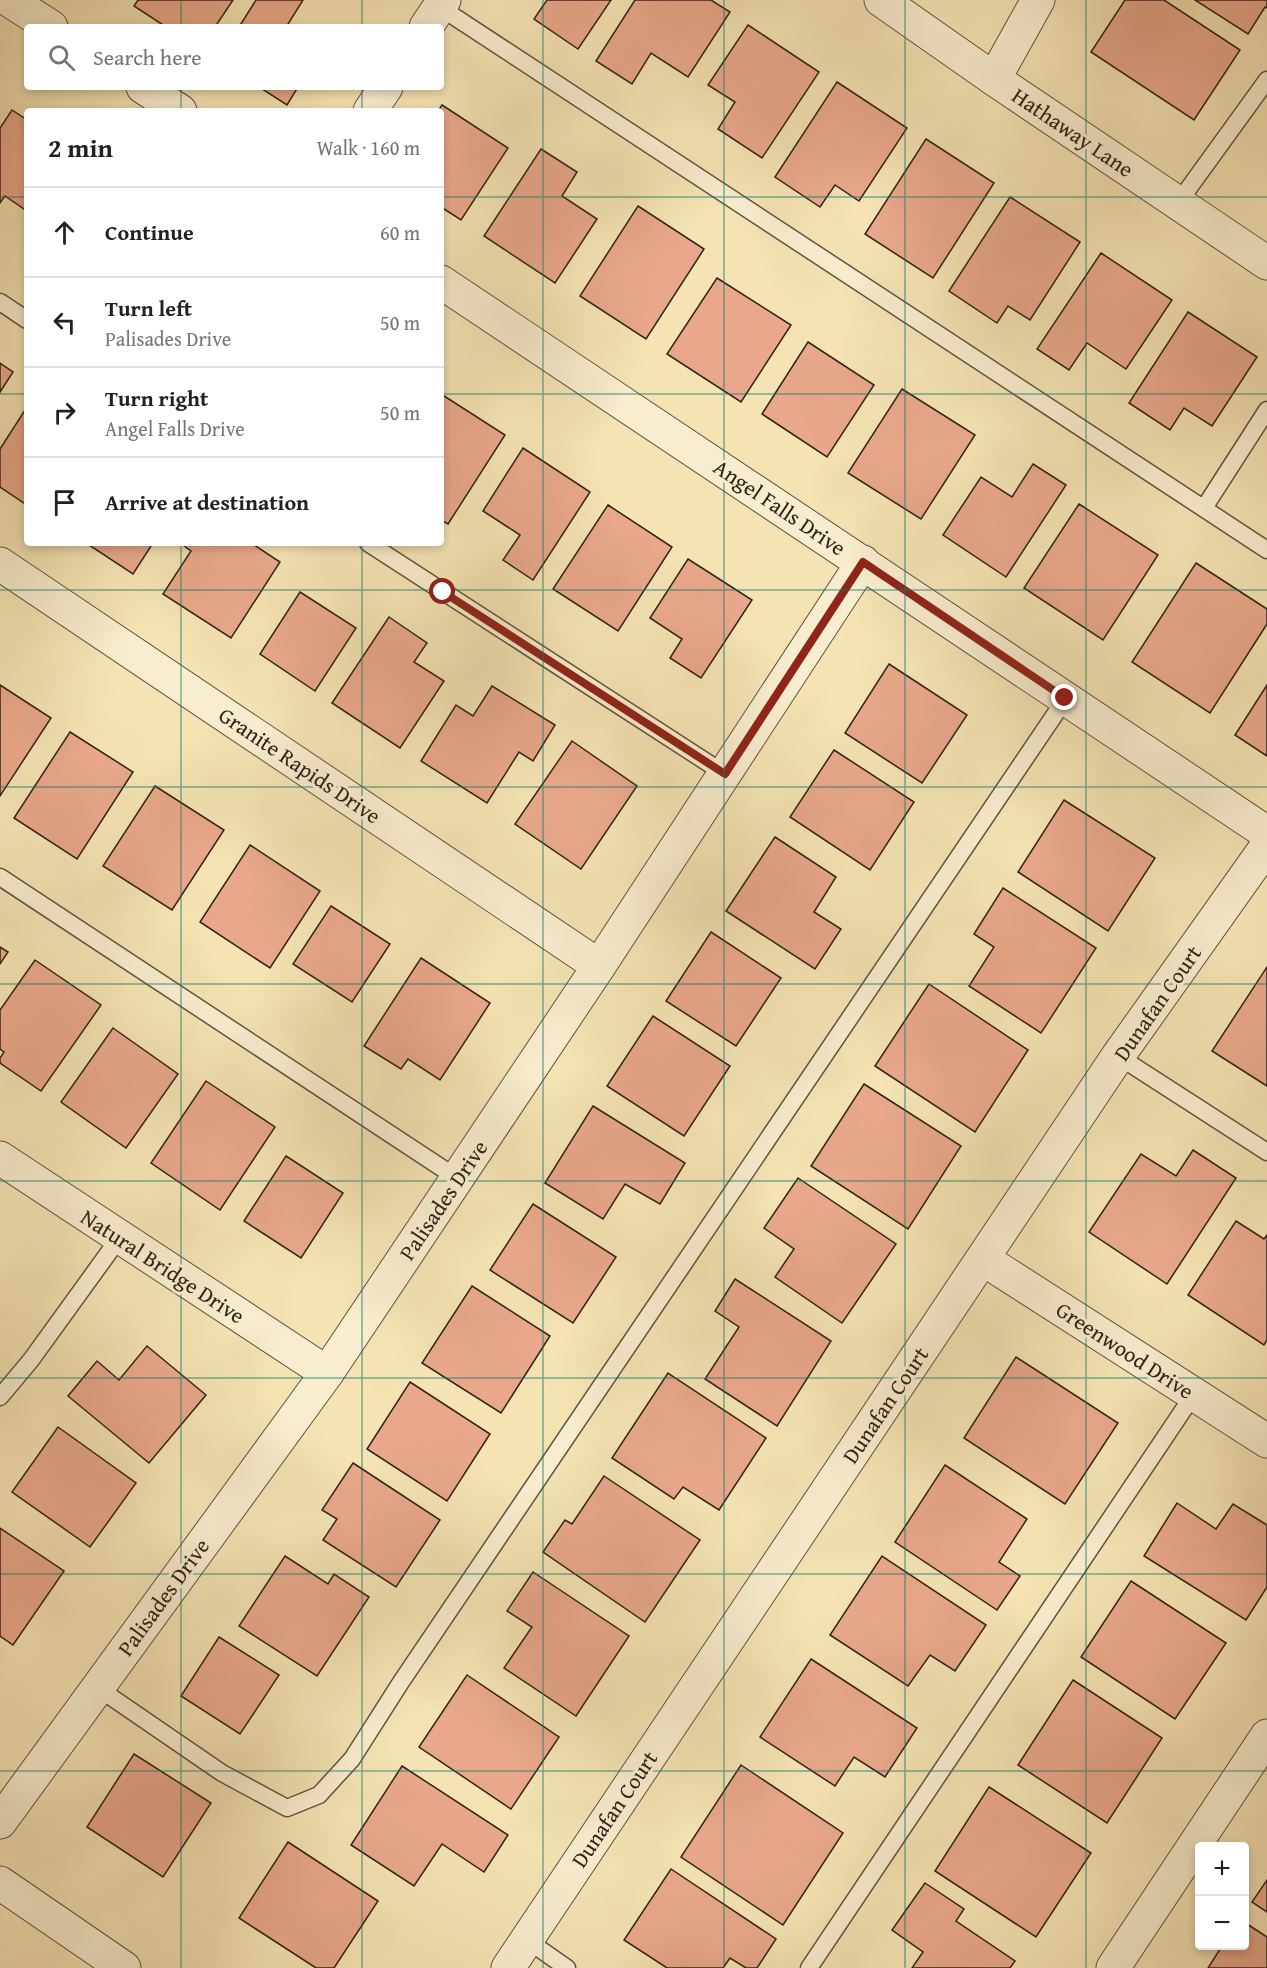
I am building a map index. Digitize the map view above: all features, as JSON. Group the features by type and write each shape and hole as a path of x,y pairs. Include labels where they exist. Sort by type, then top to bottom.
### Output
{"street":[{"path":"9,0 46,24"},
{"name":"Hathaway Lane","path":"881,0 1267,263"},
{"path":"994,78 1038,0"},
{"path":"148,90 175,108"},
{"path":"372,108 384,90"},
{"name":"Angel Falls Drive","path":"444,284 1267,833"},
{"name":"Palisades Drive","path":"0,1822 327,1373 599,966 863,562"},
{"name":"Granite Rapids Drive","path":"0,564 599,966"},
{"name":"Dunafan Court","path":"508,1968 1118,1056 1267,846"},
{"name":"Natural Bridge Drive","path":"0,1158 327,1373"},
{"name":"Greenwood Drive","path":"983,1259 1267,1441"},
{"path":"1113,1968 1267,1736"},
{"path":"0,1883 124,1968"}],"lane":[{"path":"434,8 1267,550"},
{"path":"1178,203 1267,80"},
{"path":"0,302 24,318"},
{"path":"1204,508 1267,410"},
{"path":"373,546 725,774"},
{"path":"98,1688 222,1773 287,1808 319,1795 352,1759 1065,698"},
{"path":"0,877 457,1178"},
{"path":"1118,1056 1267,1152"},
{"path":"0,1397 31,1360 120,1237"},
{"path":"809,1968 1194,1394"},
{"path":"526,1940 567,1968"}],"building":[{"path":"138,0 233,0 217,24 161,24 134,6"},
{"path":"256,0 303,0 288,24 241,24"},
{"path":"547,0 611,0 578,49 534,19"},
{"path":"635,0 711,0 730,12 688,77 651,53 632,84 596,61"},
{"path":"1125,0 1164,0 1240,50 1194,120 1091,52"},
{"path":"1195,0 1267,0 1267,8 1265,7 1248,34"},
{"path":"748,25 819,72 762,158 718,129 735,102 708,85"},
{"path":"837,82 907,128 859,201 835,185 820,207 775,177"},
{"path":"264,90 296,90 287,105"},
{"path":"442,105 508,148 461,220 444,209 444,108 440,108"},
{"path":"12,110 24,118 24,209 5,196 0,203 0,128"},
{"path":"926,139 994,183 933,278 865,234"},
{"path":"541,149 577,172 562,196 597,219 555,283 484,236"},
{"path":"1010,197 1080,242 1030,320 1008,306 997,323 949,291"},
{"path":"638,206 704,249 646,339 580,296"},
{"path":"1101,253 1172,300 1126,369 1087,343 1069,370 1037,349"},
{"path":"717,278 791,325 741,402 667,354"},
{"path":"1188,312 1257,357 1212,426 1184,408 1170,430 1129,403"},
{"path":"808,342 874,385 827,457 762,414"},
{"path":"0,363 13,372 0,392"},
{"path":"902,389 975,435 921,519 848,473"},
{"path":"444,396 505,435 448,524 444,522"},
{"path":"24,412 24,503 0,487 0,449"},
{"path":"523,448 590,492 533,580 503,560 520,535 483,511"},
{"path":"1033,464 1066,485 1006,577 943,535 981,477 1012,497"},
{"path":"1079,504 1158,555 1103,640 1024,588"},
{"path":"608,505 672,547 618,631 553,589"},
{"path":"91,546 151,546 133,574"},
{"path":"184,546 256,546 280,562 231,638 163,594 191,551"},
{"path":"688,559 752,600 701,678 670,658 682,639 650,618"},
{"path":"1196,563 1267,609 1267,624 1210,713 1132,662"},
{"path":"300,592 356,628 315,691 260,654"},
{"path":"389,617 427,643 414,662 444,681 400,748 332,703"},
{"path":"889,664 967,715 922,783 845,733"},
{"path":"0,685 51,718 0,796"},
{"path":"1267,685 1267,756 1235,735"},
{"path":"492,686 555,725 533,761 519,752 487,803 421,761 456,705 473,716"},
{"path":"70,732 133,772 77,859 14,818"},
{"path":"572,741 637,786 581,869 515,824"},
{"path":"834,750 914,802 870,870 790,817"},
{"path":"155,786 224,830 172,910 103,866"},
{"path":"1064,800 1155,858 1108,931 1018,872"},
{"path":"775,837 836,877 814,912 841,929 815,969 726,911"},
{"path":"250,845 320,891 270,968 200,922"},
{"path":"1003,888 1096,948 1041,1033 969,986 994,947 974,934"},
{"path":"331,906 390,944 352,1002 293,964"},
{"path":"711,932 781,978 736,1046 666,1001"},
{"path":"0,947 8,952 0,964"},
{"path":"421,958 490,1003 440,1080 408,1059 401,1069 364,1046"},
{"path":"35,960 101,1005 41,1091 0,1063 4,1052 0,1049 0,1010"},
{"path":"1267,967 1267,1086 1212,1051"},
{"path":"929,984 1028,1050 975,1132 875,1066"},
{"path":"653,1016 730,1066 684,1136 607,1086"},
{"path":"113,1028 178,1074 126,1148 61,1102"},
{"path":"206,1081 275,1127 220,1210 151,1163"},
{"path":"864,1084 961,1146 908,1229 811,1166"},
{"path":"593,1106 685,1163 660,1204 625,1184 603,1219 545,1183"},
{"path":"1193,1150 1236,1178 1167,1284 1089,1232 1141,1154 1176,1176"},
{"path":"286,1156 343,1193 301,1258 244,1221"},
{"path":"798,1178 896,1244 842,1323 775,1277 794,1249 764,1228"},
{"path":"533,1204 616,1257 573,1323 490,1270"},
{"path":"1236,1221 1264,1239 1267,1235 1267,1340 1264,1345 1188,1295"},
{"path":"735,1279 831,1341 777,1426 705,1379 739,1327 715,1311"},
{"path":"472,1286 550,1336 501,1413 422,1363"},
{"path":"147,1346 206,1395 149,1463 68,1396 97,1361 119,1380"},
{"path":"1016,1357 1118,1423 1065,1504 964,1438"},
{"path":"668,1373 766,1438 719,1510 683,1487 674,1499 612,1458"},
{"path":"410,1382 490,1434 447,1501 367,1449"},
{"path":"58,1427 136,1483 90,1547 12,1492"},
{"path":"353,1463 440,1520 396,1587 323,1540 337,1519 322,1510"},
{"path":"945,1465 1027,1519 999,1562 1020,1576 997,1610 895,1542"},
{"path":"604,1476 700,1540 645,1622 543,1552 565,1520 572,1524"},
{"path":"1177,1503 1216,1529 1233,1504 1267,1525 1267,1587 1246,1620 1144,1556"},
{"path":"0,1528 64,1571 13,1645 0,1636"},
{"path":"285,1556 328,1584 334,1574 369,1597 317,1676 239,1626"},
{"path":"882,1556 986,1625 955,1671 930,1655 908,1686 830,1635"},
{"path":"533,1572 629,1636 576,1716 504,1668 532,1627 507,1611"},
{"path":"1131,1581 1226,1643 1175,1719 1081,1657"},
{"path":"219,1637 279,1675 240,1734 181,1696"},
{"path":"811,1659 917,1728 885,1777 854,1757 835,1786 760,1737"},
{"path":"467,1675 559,1737 511,1809 419,1747"},
{"path":"1073,1680 1162,1738 1107,1823 1018,1765"},
{"path":"134,1754 211,1803 163,1877 87,1827"},
{"path":"741,1765 843,1833 783,1925 681,1857"},
{"path":"402,1766 508,1835 484,1872 442,1844 414,1886 351,1845"},
{"path":"989,1787 1091,1853 1036,1937 935,1871"},
{"path":"288,1842 378,1901 334,1968 316,1968 239,1918"},
{"path":"671,1869 776,1939 757,1968 746,1968 730,1958 723,1968 667,1968 624,1940"},
{"path":"1267,1880 1267,1912 1252,1902"},
{"path":"925,1883 964,1909 956,1921 1015,1961 1010,1968 912,1968 923,1952 892,1930"},
{"path":"1249,1925 1267,1937 1267,1968 1208,1968 1219,1950 1249,1950"}],"route":[{"path":"443,592 725,774 863,562 1065,698"}]}
